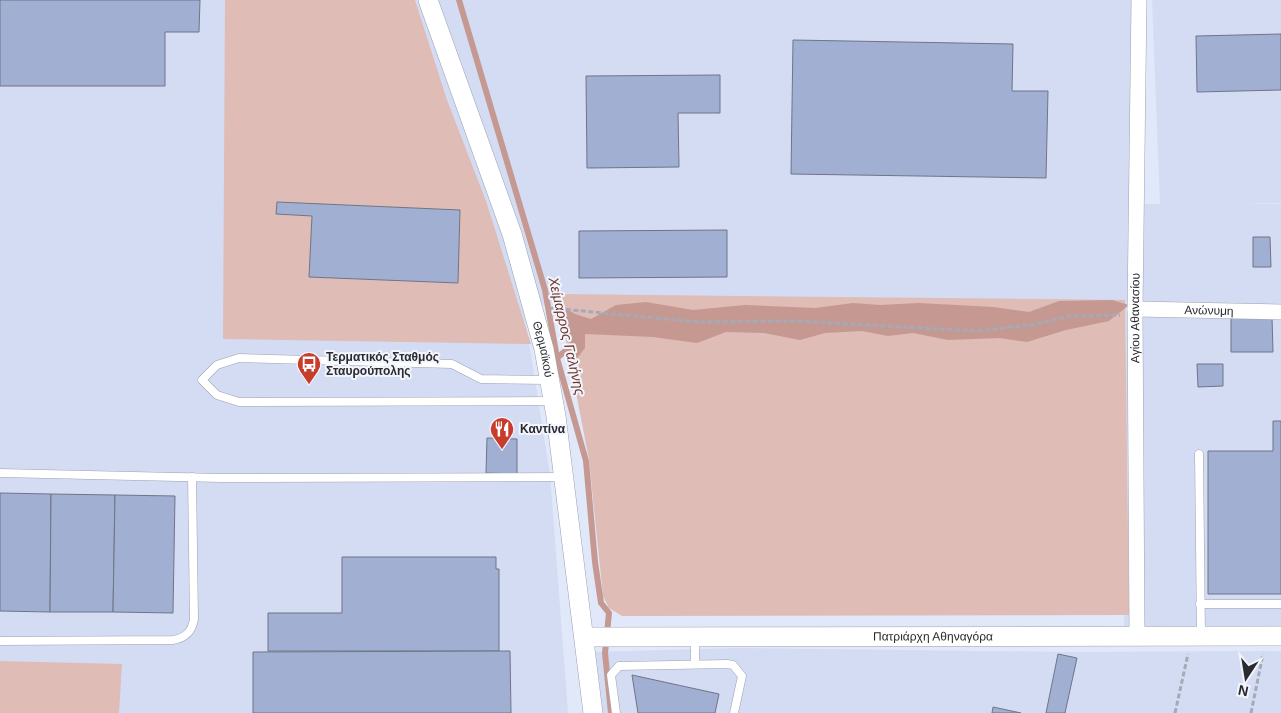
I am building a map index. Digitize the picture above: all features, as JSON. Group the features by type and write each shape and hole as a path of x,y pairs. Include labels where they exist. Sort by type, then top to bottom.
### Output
{"street":[{"name":"Θερμαϊκού","path":"428,0 512,234 534,307 554,401 592,713"},
{"name":"Αγίου Αθανασίου","path":"1137,636 1135,312 1139,0"},
{"name":"Ανώνυμη","path":"1135,312 1281,312"},
{"name":"Πατριάρχη Αθηναγόρα","path":"584,637 1274,636"}],"lane":[{"path":"550,380 481,379 452,364 239,358 217,365 202,380 217,395 239,402 554,401"},
{"path":"1195,636 1200,604 1199,454"},
{"path":"0,473 192,477 564,477"},
{"path":"0,641 173,640 185,636 193,626 194,619 192,477"},
{"path":"1200,604 1281,604"},
{"path":"695,637 696,664"},
{"path":"616,713 611,675 619,666 696,664 727,664 739,670 742,682 734,713"}],"path":[{"path":"534,307 698,322 796,321 975,331 1032,325 1070,316 1135,312"},
{"path":"1175,713 1195,636"},
{"path":"1251,713 1274,636"}],"shaded area":[{"path":"0,0 1133,0 1138,204 1160,204 1152,0 1281,0 1281,203 1243,204 1281,204 1281,645 1124,645 1125,301 523,305 550,474 568,713 0,713"},
{"path":"225,0 415,0 447,100 486,201 531,344 223,339","holes":["277,202 460,210 457,283 309,277 312,216 277,214"]},
{"path":"557,294 1125,300 1129,615 622,616 609,608 603,596 589,460"},
{"path":"1112,300 1129,305 1109,321 1066,330 1027,342 999,338 948,340 913,333 888,336 862,331 825,333 800,340 764,333 726,332 697,343 653,337 585,334 585,348 574,362 561,306 575,314 591,319 616,305 646,302 693,310 745,305 815,308 853,303 880,305 919,303 993,307 1029,312 1059,301"},
{"path":"737,648 1068,652 1281,651 1281,713 601,713 592,652"},
{"path":"0,661 122,664 119,713 0,713"}],"building":[{"path":"0,0 200,0 199,32 165,32 165,86 0,86"},
{"path":"1281,34 1281,90 1197,92 1196,36"},
{"path":"793,40 1013,44 1012,91 1048,91 1046,178 791,174"},
{"path":"720,75 720,113 678,113 679,167 587,168 586,76"},
{"path":"277,202 460,210 458,283 309,277 312,216 276,214"},
{"path":"727,230 727,277 579,278 579,231"},
{"path":"1253,237 1270,237 1271,267 1253,267"},
{"path":"1231,317 1272,317 1273,352 1231,352"},
{"path":"1197,364 1223,364 1223,386 1198,387"},
{"path":"1273,421 1281,421 1281,594 1208,594 1208,451 1273,451"},
{"path":"487,438 517,439 517,474 486,473"},
{"path":"0,493 51,494 50,612 0,611"},
{"path":"51,494 115,495 113,612 50,612"},
{"path":"115,495 175,496 173,613 113,612"},
{"path":"342,557 496,557 496,569 499,569 499,651 268,651 268,613 342,613"},
{"path":"510,651 511,713 253,713 253,652"},
{"path":"1058,654 1077,658 1065,713 1046,713"},
{"path":"632,675 719,694 715,713 638,713"},
{"path":"993,707 1021,713 992,713"}],"waterway":[{"name":"Χείμαρρος Γαλήνης","path":"459,0 545,290 557,358 586,461 595,562 601,603 609,613 605,653 611,713"},
{"path":"557,358 577,341"}],"place":[{"name":"Τερματικός Σταθμός Σταυρούπολης","path":"309,385"},
{"name":"Καντίνα","path":"502,450"}]}
